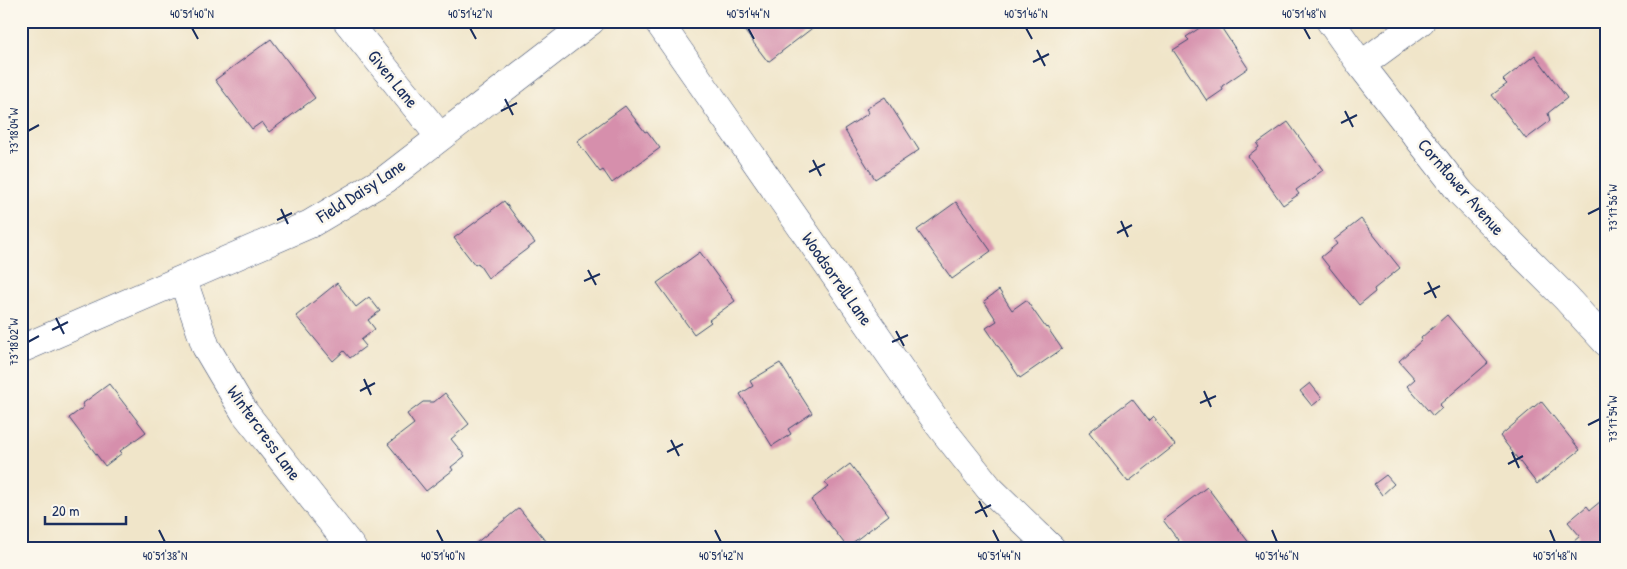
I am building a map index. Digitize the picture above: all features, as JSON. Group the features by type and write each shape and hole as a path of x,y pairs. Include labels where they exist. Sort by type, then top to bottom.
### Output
{"street":[{"name":"Given Lane","path":"347,21 440,137"},
{"name":"Field Daisy Lane","path":"21,349 310,224 386,179 591,21"},
{"name":"Woodsorrell Lane","path":"658,21 939,425 988,488 1051,548"},
{"name":"Cornflower Avenue","path":"1330,21 1361,65 1462,193 1566,298 1606,342"},
{"path":"1361,65 1421,21"},
{"name":"Wintercress Lane","path":"183,280 206,347 245,413 352,548"}],"building":[{"path":"737,21 811,21 815,26 768,62"},
{"path":"1210,21 1217,21 1248,68 1222,86 1223,90 1207,101 1173,50 1189,40 1186,37"},
{"path":"1593,21 1606,21 1606,37"},
{"path":"271,39 315,98 269,132 262,122 252,129 215,80"},
{"path":"1535,55 1567,98 1548,113 1550,121 1526,139 1492,95 1507,84 1503,80"},
{"path":"885,97 919,150 875,179 844,129 869,113 866,109"},
{"path":"625,106 660,148 612,183 603,170 600,172 577,141"},
{"path":"1288,122 1323,170 1296,190 1299,194 1283,205 1248,156 1259,147 1257,144"},
{"path":"504,201 535,243 488,278 478,263 475,265 454,238"},
{"path":"956,202 991,251 952,279 917,230"},
{"path":"1361,219 1400,268 1374,289 1375,292 1359,305 1321,257 1337,244 1334,240"},
{"path":"700,252 735,301 709,320 711,322 694,334 657,283"},
{"path":"337,283 356,307 369,297 380,311 368,320 375,329 361,340 366,346 350,358 344,351 333,361 296,316"},
{"path":"999,290 1012,310 1026,300 1062,349 1020,378 986,328 997,321 984,301"},
{"path":"1447,315 1488,363 1439,405 1442,408 1433,416 1407,386 1415,379 1399,361"},
{"path":"780,363 812,413 788,429 791,434 772,446 740,394 753,386 750,381"},
{"path":"1310,383 1322,398 1312,406 1300,391"},
{"path":"109,384 146,432 120,451 122,453 105,466 69,418 84,407 82,404"},
{"path":"445,393 469,424 451,439 465,456 451,467 453,470 426,491 388,444 414,424 407,414 423,402 434,402"},
{"path":"1132,399 1149,421 1153,417 1175,445 1128,482 1089,432"},
{"path":"1541,401 1580,450 1537,484 1500,436"},
{"path":"850,464 889,515 847,547 811,500 828,487 825,483"},
{"path":"1386,475 1394,484 1382,495 1374,484"},
{"path":"1207,487 1253,548 1184,548 1163,520"},
{"path":"1606,497 1606,548 1566,548 1580,536 1568,522 1587,506 1590,510"},
{"path":"519,508 547,542 540,548 470,548"}]}
